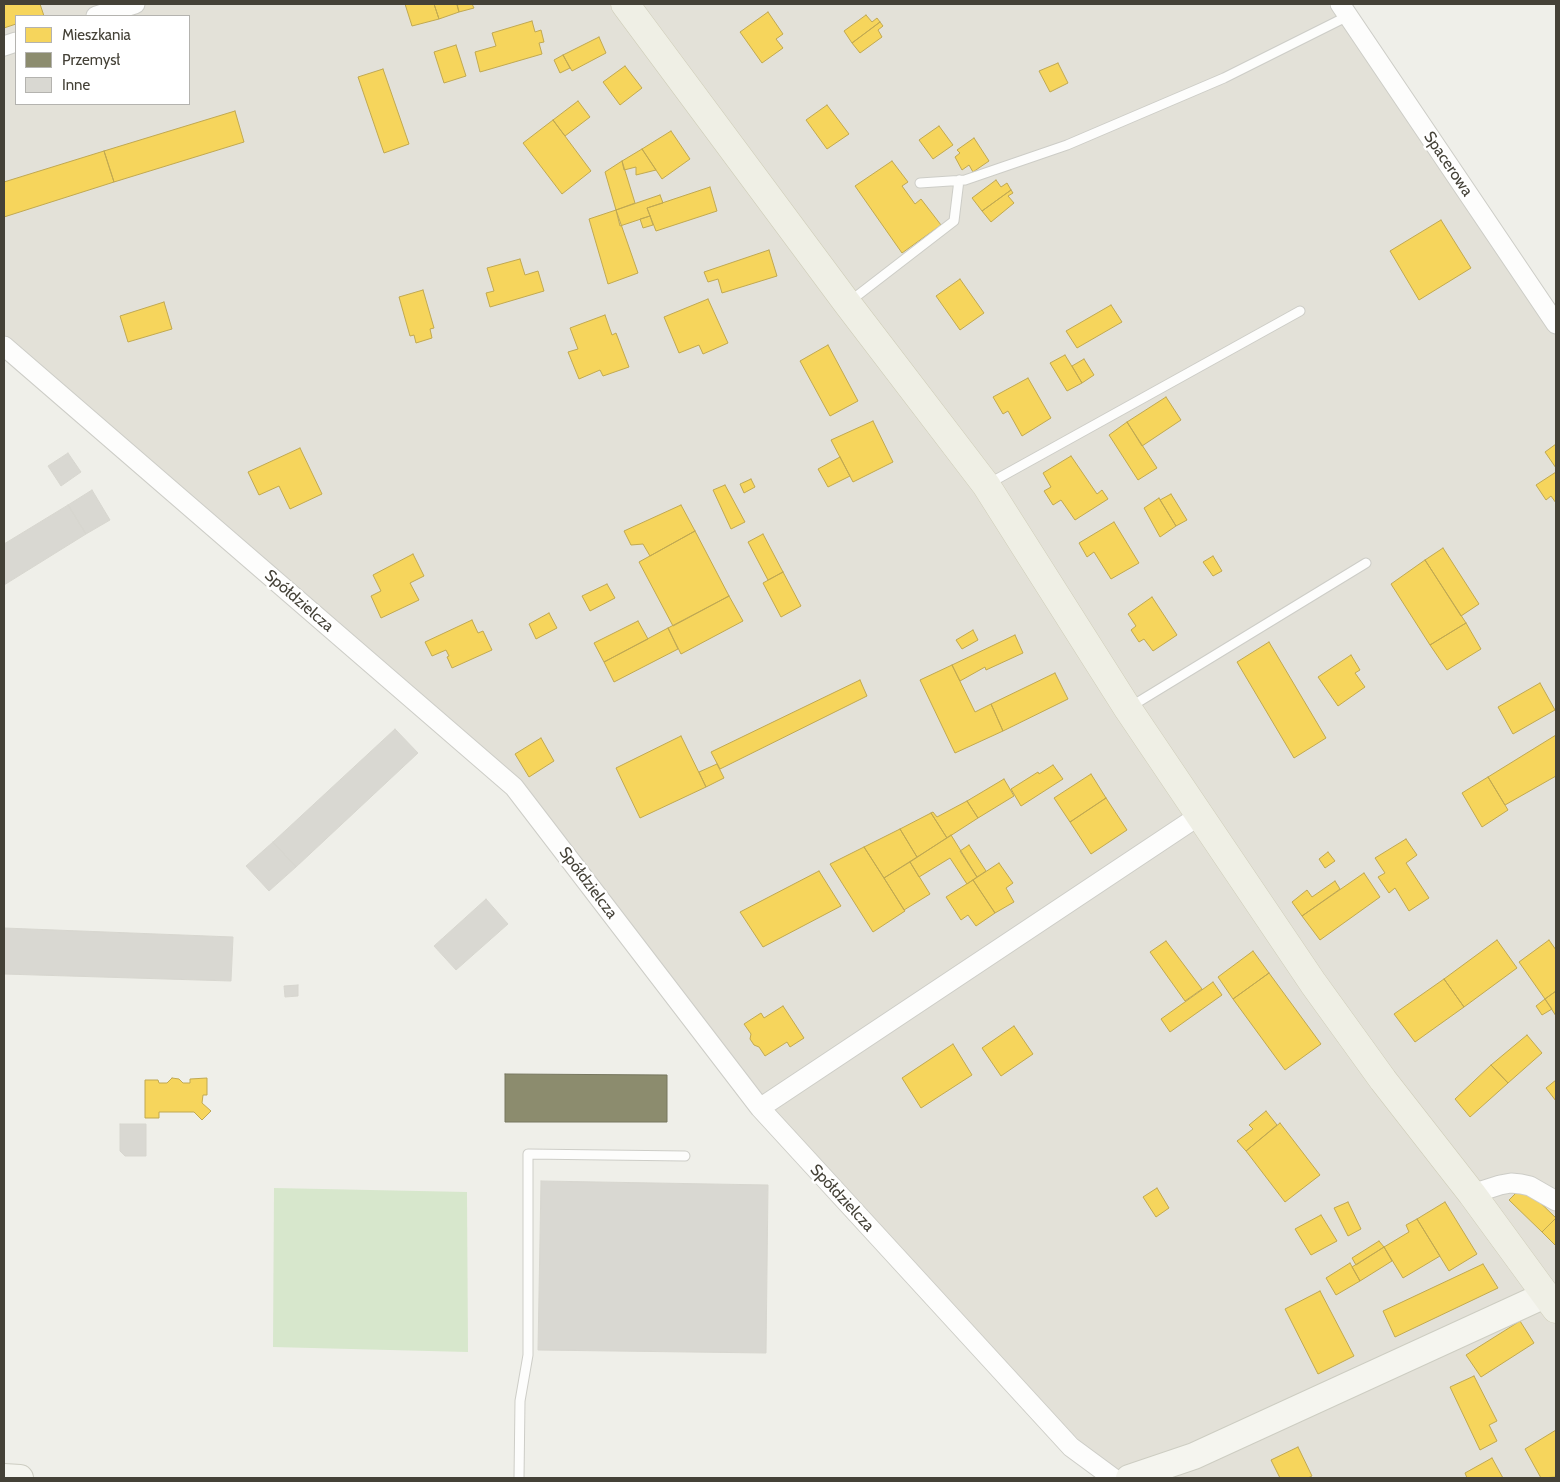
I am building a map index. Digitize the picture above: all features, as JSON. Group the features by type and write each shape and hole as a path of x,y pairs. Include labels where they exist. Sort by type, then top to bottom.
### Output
{"main road":[{"path":"625,4 847,303 986,485 1128,709 1330,1007 1383,1080 1472,1194 1551,1302 1194,1456 1129,1478"},
{"path":"4,1477 20,1478"}],"street":[{"path":"99,15 135,4"},
{"name":"Spacerowa","path":"1344,10 1556,324"},
{"name":"Spółdzielcza","path":"4,346 514,787 760,1108 1072,1447 1113,1478"},
{"path":"760,1108 1200,815"},
{"path":"1472,1194 1510,1183 1530,1186 1556,1201"}],"lane":[{"path":"920,183 959,180 1006,167 1067,145 1224,78 1344,10"},
{"path":"847,303 954,221 959,180"},
{"path":"986,485 1300,311"},
{"path":"1128,709 1366,563"},
{"path":"519,1478 520,1401 528,1356 528,1154 685,1156"}],"shaded area":[{"path":"4,4 1328,4 1556,334 1556,1478 1115,1478 760,1108 514,787 4,346"}],"green space":[{"path":"274,1188 467,1192 468,1352 273,1347"}],"building: Mieszkania":[{"path":"4,4 40,4 44,15 15,15 15,24 4,28"},
{"path":"405,4 434,4 439,19 412,26"},
{"path":"434,4 457,4 459,12 439,19"},
{"path":"472,4 474,8 459,12 457,5"},
{"path":"768,12 783,34 776,39 783,48 762,63 740,32"},
{"path":"866,15 872,22 877,18 880,22 852,43 844,31"},
{"path":"532,21 535,32 541,30 544,42 539,43 542,54 480,72 475,52 496,46 492,33"},
{"path":"880,22 883,26 878,30 882,37 860,53 852,43"},
{"path":"599,37 606,53 572,71 563,55"},
{"path":"456,45 466,76 444,83 434,52"},
{"path":"563,55 570,68 560,73 554,60"},
{"path":"1058,63 1068,83 1050,92 1039,71"},
{"path":"625,66 642,88 620,105 603,82"},
{"path":"383,69 409,144 384,153 358,77"},
{"path":"578,101 590,117 565,136 553,120"},
{"path":"827,105 849,134 827,149 806,120"},
{"path":"235,111 244,142 114,182 104,151"},
{"path":"553,120 591,171 562,194 523,143"},
{"path":"939,126 953,145 933,159 919,140"},
{"path":"671,131 690,159 662,179 642,149"},
{"path":"974,138 989,161 973,172 969,165 962,170 955,157 960,153 957,150"},
{"path":"642,149 656,170 636,175 636,167 624,170 622,161"},
{"path":"104,151 114,182 4,217 4,182"},
{"path":"622,161 635,203 616,210 605,172"},
{"path":"892,161 908,182 902,186 915,204 921,199 941,225 902,253 855,186"},
{"path":"996,180 1001,187 1007,183 1011,190 982,211 972,198"},
{"path":"710,187 717,211 656,231 647,208"},
{"path":"1011,190 1013,193 1008,196 1014,203 991,222 982,211"},
{"path":"660,195 663,203 647,208 650,216 620,226 616,210"},
{"path":"616,210 638,273 608,284 589,219"},
{"path":"650,216 653,225 643,228 640,219"},
{"path":"1441,220 1471,268 1419,300 1390,251"},
{"path":"769,250 777,276 722,293 718,279 708,282 704,272"},
{"path":"520,259 525,275 538,271 544,291 490,307 486,293 494,291 487,268"},
{"path":"960,279 984,313 960,330 936,296"},
{"path":"423,290 434,328 430,329 432,338 416,343 414,335 410,336 399,297"},
{"path":"708,299 728,343 703,354 699,345 679,353 664,317"},
{"path":"164,302 172,329 128,342 120,316"},
{"path":"1111,305 1122,322 1077,348 1066,331"},
{"path":"605,315 612,335 616,333 629,367 603,376 600,370 579,379 568,352 578,349 570,328"},
{"path":"828,345 858,401 830,416 800,361"},
{"path":"1065,355 1082,383 1067,391 1050,363"},
{"path":"1084,359 1094,375 1082,383 1072,366"},
{"path":"1028,378 1051,418 1022,436 1008,411 1003,414 993,397"},
{"path":"1166,397 1181,420 1142,446 1127,422"},
{"path":"873,421 893,462 853,482 831,440"},
{"path":"1127,422 1157,468 1138,480 1109,435"},
{"path":"1556,444 1556,468 1545,452"},
{"path":"300,448 322,494 290,509 279,486 259,495 248,472"},
{"path":"1071,456 1097,494 1102,490 1108,499 1075,520 1061,500 1053,505 1044,491 1051,487 1043,473"},
{"path":"840,457 850,476 828,487 818,469"},
{"path":"1556,472 1556,503 1551,496 1546,500 1536,485"},
{"path":"751,479 755,487 744,493 740,484"},
{"path":"725,485 745,522 731,529 713,490"},
{"path":"1171,494 1187,520 1176,526 1160,500"},
{"path":"1159,498 1176,526 1160,537 1144,508"},
{"path":"681,505 695,531 650,556 643,544 631,545 624,531"},
{"path":"1114,522 1139,563 1111,579 1094,552 1087,557 1079,543"},
{"path":"695,531 729,596 673,626 639,562"},
{"path":"763,534 783,572 768,580 748,542"},
{"path":"1443,548 1479,604 1461,616 1425,560"},
{"path":"413,554 424,576 410,583 419,600 381,618 371,596 381,591 373,575"},
{"path":"1213,556 1222,571 1213,576 1203,562"},
{"path":"1425,560 1466,623 1430,645 1391,584"},
{"path":"783,572 801,606 781,617 763,583"},
{"path":"607,584 615,598 590,611 582,596"},
{"path":"729,596 743,621 681,654 668,628"},
{"path":"1152,597 1177,635 1153,651 1144,639 1139,642 1131,630 1136,626 1128,614"},
{"path":"549,613 557,628 536,639 529,624"},
{"path":"472,620 478,633 483,631 492,650 452,668 446,650 432,656 425,642"},
{"path":"638,621 648,639 604,662 594,643"},
{"path":"1466,623 1481,649 1447,670 1430,645"},
{"path":"668,628 678,649 614,682 604,662"},
{"path":"973,630 978,640 962,649 956,640"},
{"path":"1015,635 1023,653 986,670 985,667 960,681 952,665"},
{"path":"1269,642 1326,738 1294,758 1237,662"},
{"path":"1351,655 1360,670 1355,673 1365,687 1338,706 1318,677"},
{"path":"952,665 975,712 991,704 1003,731 955,753 920,680"},
{"path":"1055,673 1068,699 1003,731 991,704"},
{"path":"860,680 867,696 720,769 711,752"},
{"path":"1540,683 1555,710 1513,734 1498,707"},
{"path":"1556,735 1556,776 1505,805 1488,777"},
{"path":"681,736 706,787 640,818 616,768"},
{"path":"541,738 554,761 529,777 515,754"},
{"path":"717,764 724,778 706,787 699,772"},
{"path":"1053,765 1063,779 1021,806 1011,789"},
{"path":"1091,774 1106,798 1070,822 1054,798"},
{"path":"1488,777 1508,810 1482,827 1462,793"},
{"path":"1004,779 1014,796 978,818 967,801"},
{"path":"1106,798 1127,830 1091,854 1070,822"},
{"path":"967,801 978,818 947,838 931,813 933,812 937,817"},
{"path":"931,813 947,838 917,857 900,829"},
{"path":"900,829 917,857 884,878 864,847"},
{"path":"951,835 977,877 967,884 950,858 919,877 910,862"},
{"path":"1406,839 1417,855 1406,863 1429,898 1409,911 1395,888 1389,893 1378,877 1385,873 1375,858"},
{"path":"969,845 986,871 977,877 960,851"},
{"path":"864,847 905,911 873,932 830,864"},
{"path":"1328,852 1335,861 1325,868 1319,859"},
{"path":"910,862 930,894 904,910 884,878"},
{"path":"999,863 1013,883 1006,888 1014,902 995,913 973,880"},
{"path":"819,871 841,906 763,947 740,912"},
{"path":"1364,873 1380,897 1320,940 1302,916"},
{"path":"973,880 995,913 976,926 968,915 961,920 946,897"},
{"path":"1335,881 1340,889 1302,916 1292,902 1307,890 1312,897"},
{"path":"1497,940 1517,968 1464,1007 1444,979"},
{"path":"1549,940 1556,950 1556,991 1545,999 1519,962"},
{"path":"1166,941 1202,989 1185,1001 1150,952"},
{"path":"1253,951 1269,973 1233,999 1218,977"},
{"path":"1269,973 1321,1044 1285,1070 1233,999"},
{"path":"1444,979 1464,1007 1415,1042 1394,1014"},
{"path":"1213,982 1222,995 1170,1032 1161,1019"},
{"path":"1556,991 1556,1016 1545,999"},
{"path":"1545,999 1552,1009 1542,1015 1536,1006"},
{"path":"783,1006 804,1038 790,1047 787,1042 765,1056 750,1039 751,1034 744,1024 761,1013 764,1018"},
{"path":"1014,1026 1033,1054 1001,1076 982,1048"},
{"path":"1527,1035 1542,1053 1508,1083 1491,1065"},
{"path":"953,1044 972,1075 921,1108 902,1078"},
{"path":"1491,1065 1508,1083 1470,1117 1455,1099"},
{"path":"172,1078 179,1079 183,1083 190,1083 190,1079 207,1078 207,1095 203,1095 202,1103 211,1111 202,1120 194,1112 159,1112 159,1118 145,1118 145,1080 158,1080 159,1083 167,1083"},
{"path":"1556,1080 1556,1101 1546,1088"},
{"path":"1266,1111 1277,1125 1246,1151 1237,1141 1253,1129 1249,1125"},
{"path":"1280,1123 1320,1175 1285,1202 1246,1151"},
{"path":"1523,1186 1556,1218 1542,1232 1509,1200"},
{"path":"1157,1188 1169,1208 1156,1217 1143,1197"},
{"path":"1348,1202 1361,1229 1348,1236 1334,1208"},
{"path":"1445,1202 1477,1254 1449,1271 1417,1219"},
{"path":"1321,1215 1337,1241 1311,1255 1295,1229"},
{"path":"1556,1218 1556,1246 1542,1232"},
{"path":"1417,1219 1440,1256 1403,1278 1384,1247 1409,1232 1406,1225"},
{"path":"1379,1241 1384,1247 1356,1265 1352,1258"},
{"path":"1384,1247 1392,1261 1360,1281 1352,1267"},
{"path":"1350,1263 1360,1281 1336,1295 1326,1278"},
{"path":"1483,1264 1498,1288 1395,1337 1383,1311"},
{"path":"1320,1291 1354,1356 1318,1374 1285,1309"},
{"path":"1520,1321 1534,1343 1481,1377 1466,1355"},
{"path":"1474,1376 1497,1421 1489,1425 1497,1441 1480,1450 1450,1387"},
{"path":"1556,1430 1556,1477 1541,1478 1525,1449"},
{"path":"1298,1447 1312,1476 1308,1478 1280,1478 1271,1460"},
{"path":"1492,1458 1503,1478 1467,1478 1465,1473"}],"building: Przemysł":[{"path":"505,1074 667,1075 667,1122 505,1122"}],"building: Inne":[{"path":"68,453 81,472 61,486 48,466"},
{"path":"92,490 110,520 86,534 68,505"},
{"path":"68,505 86,534 4,585 4,544"},
{"path":"395,729 418,753 296,867 273,842"},
{"path":"273,842 296,867 269,891 246,866"},
{"path":"486,899 508,924 456,970 434,946"},
{"path":"4,928 233,937 231,981 4,974"},
{"path":"298,985 298,996 285,997 284,986"},
{"path":"120,1124 146,1124 146,1156 125,1156 120,1151"},
{"path":"541,1181 768,1185 766,1353 538,1350"}]}
